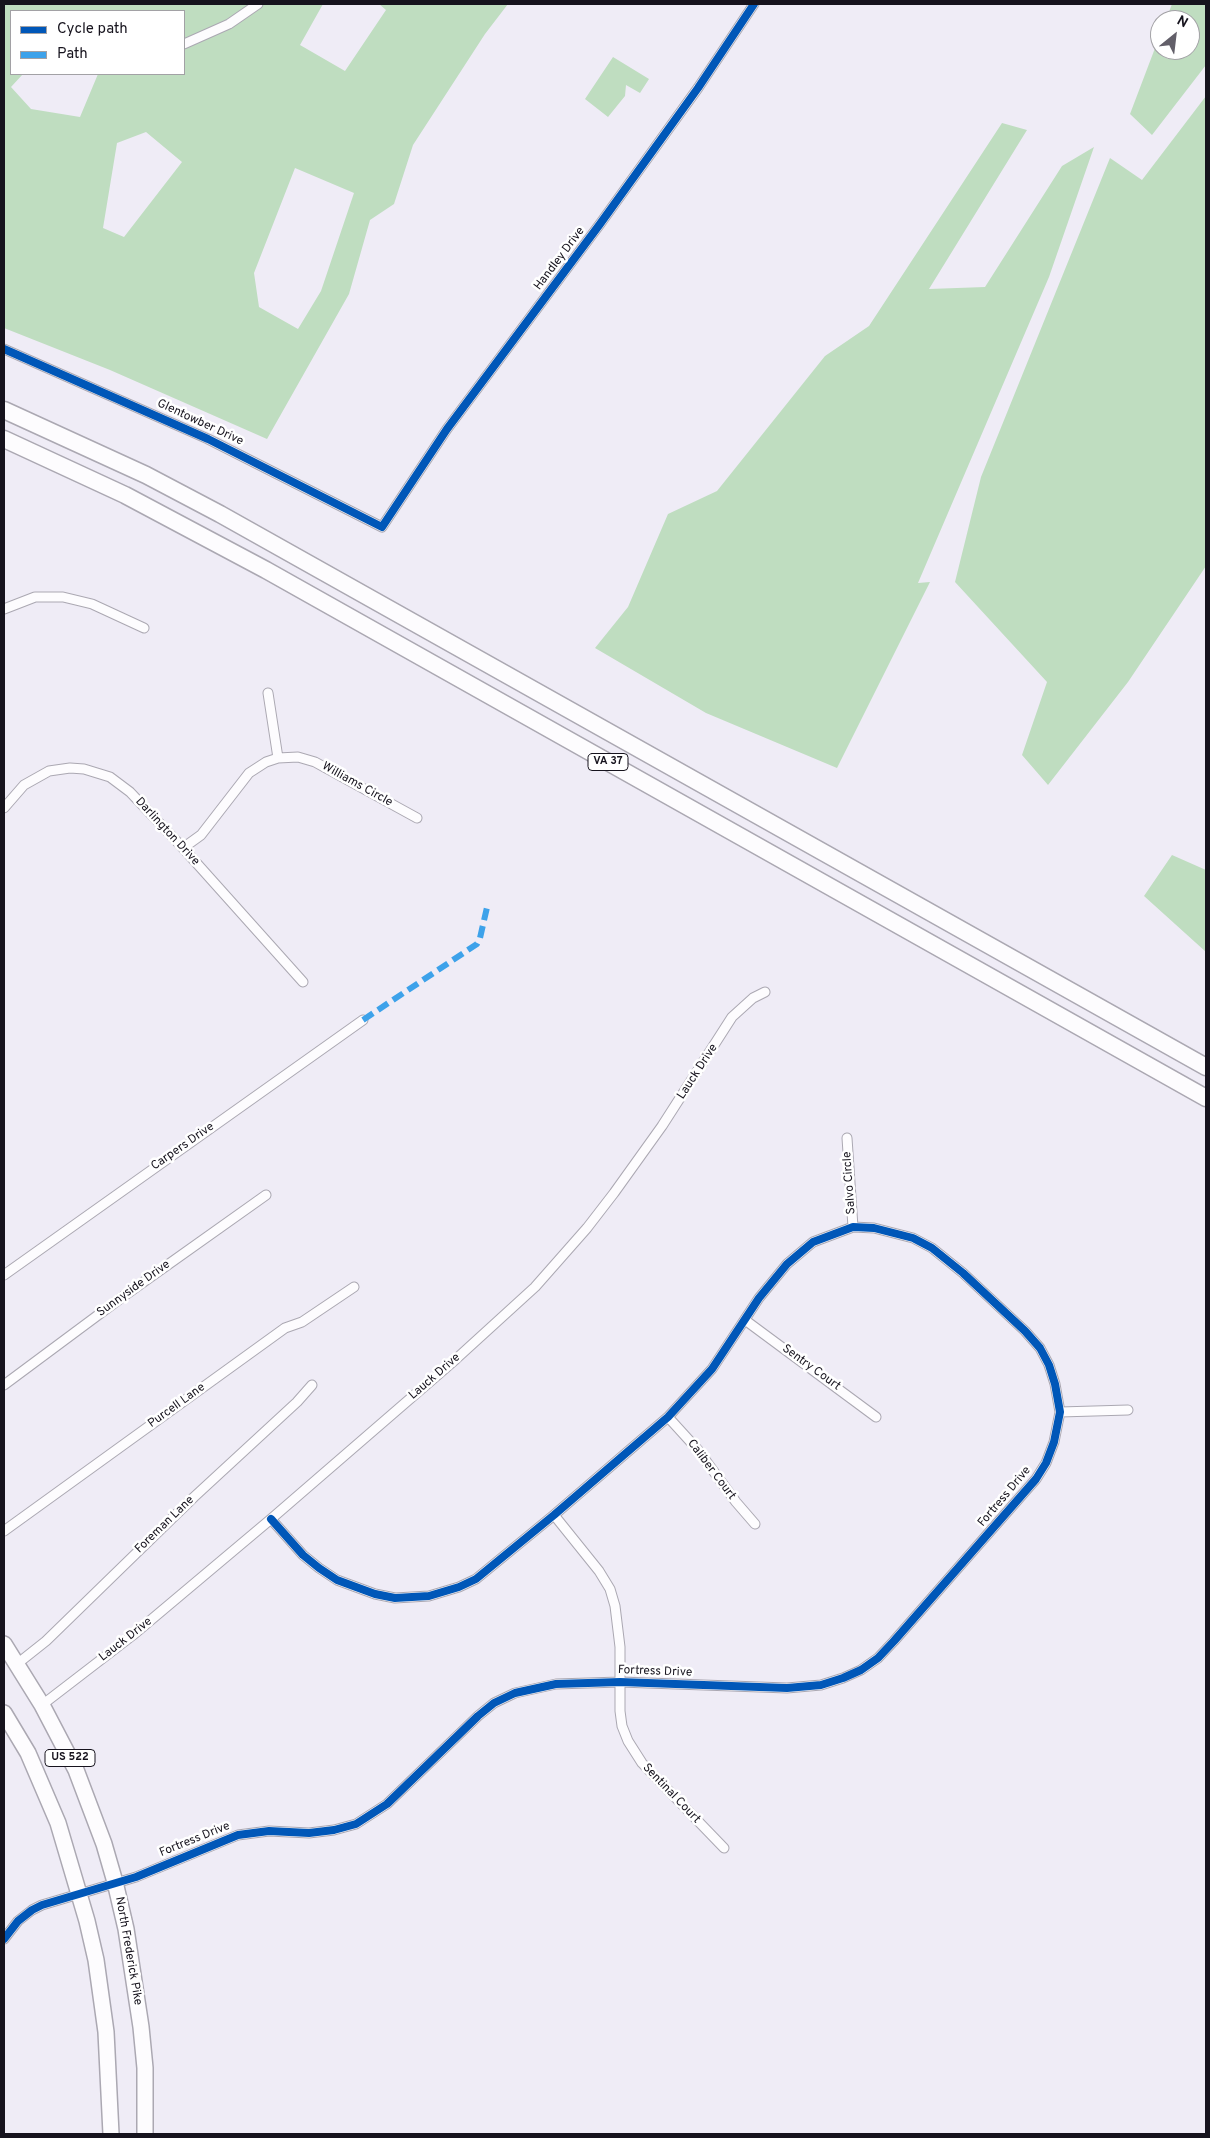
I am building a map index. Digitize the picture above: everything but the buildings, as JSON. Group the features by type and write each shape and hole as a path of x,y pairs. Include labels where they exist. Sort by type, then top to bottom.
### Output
{"highway":[{"name":"VA 37","path":"4,410 139,472 220,514 1206,1066"},
{"name":"VA 37","path":"4,439 125,495 266,570 1206,1098"}],"main road":[{"name":"North Frederick Pike","path":"4,1644 42,1705 76,1770 116,1882 126,1930 140,2019 145,2068 145,2134"},
{"name":"US 522","path":"4,1713 28,1753 58,1823 80,1894 101,1992 110,2080 111,2134"}],"street":[{"path":"185,44 229,24 258,4"},
{"name":"Handley Drive","path":"382,527 447,429 600,224 712,67 754,4"},
{"name":"Glentowber Drive","path":"4,349 199,435 279,473 382,527"},
{"path":"4,609 35,597 63,596 92,604 144,628"},
{"path":"268,693 278,758"},
{"name":"Williams Circle","path":"183,848 201,835 249,772 266,762 278,758 298,757 314,762 418,818"},
{"name":"Darlington Drive","path":"4,808 24,785 37,776 59,768 84,769 104,775 122,785 183,848 303,982"},
{"name":"Lauck Drive","path":"42,1705 133,1636 271,1519 456,1359 546,1275 614,1193 684,1094 732,1017 753,998 765,992"},
{"name":"Carpers Drive","path":"4,1275 363,1020"},
{"name":"Salvo Circle","path":"847,1138 853,1227"},
{"name":"Sunnyside Drive","path":"4,1385 121,1298 266,1195"},
{"name":"Fortress Drive","path":"4,1939 18,1921 32,1910 136,1877 238,1835 269,1830 309,1833 334,1830 356,1824 387,1804 478,1716 494,1703 533,1687 556,1684 620,1682 787,1688 821,1685 861,1670 878,1658 894,1641 1036,1479 1046,1463 1054,1442 1060,1412 1055,1384 1049,1365 1040,1348 1026,1331 956,1266 932,1248 913,1238 874,1228 853,1227 826,1236 801,1251 775,1277 712,1369 668,1417 476,1579 443,1593 412,1598 375,1594 337,1580 303,1555 271,1519"},
{"name":"Purcell Lane","path":"4,1531 285,1328 302,1322 354,1287"},
{"name":"Sentry Court","path":"745,1320 876,1417"},
{"name":"Foreman Lane","path":"17,1664 46,1641 194,1497 298,1402 312,1385"},
{"path":"1060,1412 1128,1410"},
{"name":"Caliber Court","path":"668,1417 698,1450 736,1502 755,1524"},
{"name":"Sentinal Court","path":"554,1515 581,1546 610,1589 619,1624 621,1718 628,1741 642,1763 724,1848"}],"green space":[{"path":"4,4 323,4 300,45 345,71 386,10 379,4 508,4 485,34 413,145 394,204 370,220 349,294 267,439 110,370 4,328","holes":["146,132 182,162 124,237 103,228 117,143","295,168 354,193 321,291 298,329 259,307 254,273"]},
{"path":"1172,4 1206,4 1206,65 1152,135 1130,114 1151,60 1200,60 1200,10 1170,10"},
{"path":"613,57 649,79 640,93 626,85 625,96 608,117 585,99"},
{"path":"1206,96 1206,566 1128,682 1048,785 1022,755 1047,682 955,582 981,477 1110,158 1142,180"},
{"path":"1002,123 1027,130 929,289 985,287 1062,166 1094,147 1049,277 918,583 930,582 837,768 706,713 595,648 628,607 668,514 717,491 825,356 869,326"},
{"path":"1172,855 1206,870 1206,952 1144,896"}],"marked path":[{"path":"363,1020 477,944 488,903"}],"cycle path":[{"path":"4,349 208,439 382,527 447,429 600,224 698,88 754,4"},
{"path":"4,1939 18,1921 42,1905 136,1877 238,1835 269,1831 309,1833 334,1830 356,1824 387,1804 478,1716 494,1703 515,1693 556,1684 620,1682 787,1688 821,1685 861,1670 878,1658 894,1641 1036,1479 1046,1463 1054,1442 1060,1412 1055,1384 1049,1365 1040,1348 1025,1331 963,1273 932,1248 913,1238 874,1228 853,1227 813,1242 787,1264 759,1298 712,1369 668,1417 476,1579 459,1587 429,1596 395,1598 375,1594 337,1580 319,1568 303,1555 271,1519"}]}
